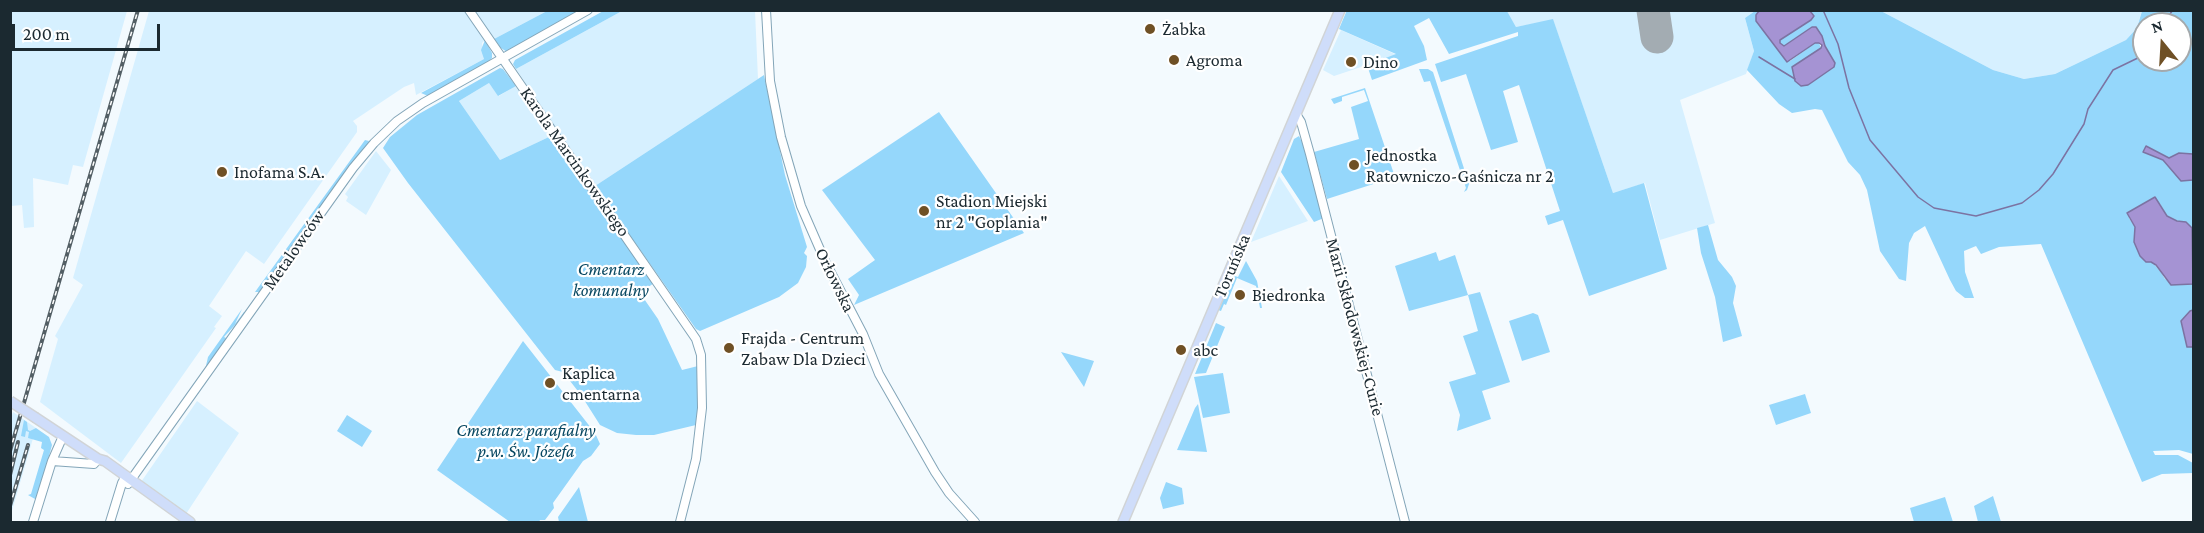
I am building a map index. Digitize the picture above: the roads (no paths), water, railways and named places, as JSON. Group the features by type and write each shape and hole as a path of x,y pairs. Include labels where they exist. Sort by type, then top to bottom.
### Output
{"main road":[{"name":"Toruńska","path":"1123,522 1340,10"},
{"path":"10,401 98,459 101,465 190,522"},
{"path":"127,480 181,522"}],"street":[{"name":"Karola Marcinkowskiego","path":"469,10 696,339 701,355 702,408 696,459 680,522"},
{"name":"Metalowców","path":"110,522 127,480 368,149 410,111 588,10"},
{"name":"Orłowska","path":"766,10 770,81 781,137 801,206 825,261 863,334 879,374 934,472 975,522"},
{"name":"Marii Skłodowskiej-Curie","path":"1296,114 1304,133 1405,522"},
{"path":"1288,132 1298,130 1304,133"},
{"path":"33,522 52,462 63,436"},
{"path":"52,462 94,464 98,459"}],"waterway":[{"path":"1823,10 1838,44 1849,88 1870,140 1918,197 1934,208 1976,216 2022,203 2039,190 2053,174 2084,124 2088,109 2113,70 2132,61"},
{"path":"1759,57 1795,79"}],"railway":[{"path":"10,451 138,10"},
{"path":"10,475 18,442"},
{"path":"10,506 28,445"}],"place":[{"name":"Żabka","path":"1150,29"},
{"name":"Agroma","path":"1174,60"},
{"name":"Dino","path":"1351,62"},
{"name":"Jednostka Ratowniczo-Gaśnicza nr 2","path":"1354,165"},
{"name":"Inofama S.A.","path":"222,172"},
{"name":"Stadion Miejski nr 2 \"Goplania\"","path":"924,211"},
{"name":"Biedronka","path":"1240,295"},
{"name":"Frajda - Centrum Zabaw Dla Dzieci","path":"729,348"},
{"name":"abc","path":"1181,350"},
{"name":"Kaplica cmentarna","path":"550,383"}],"park label":[{"name":"Cmentarz komunalny","path":"611,279"},
{"name":"Cmentarz parafialny p.w. Św. Józefa","path":"526,440"}]}
